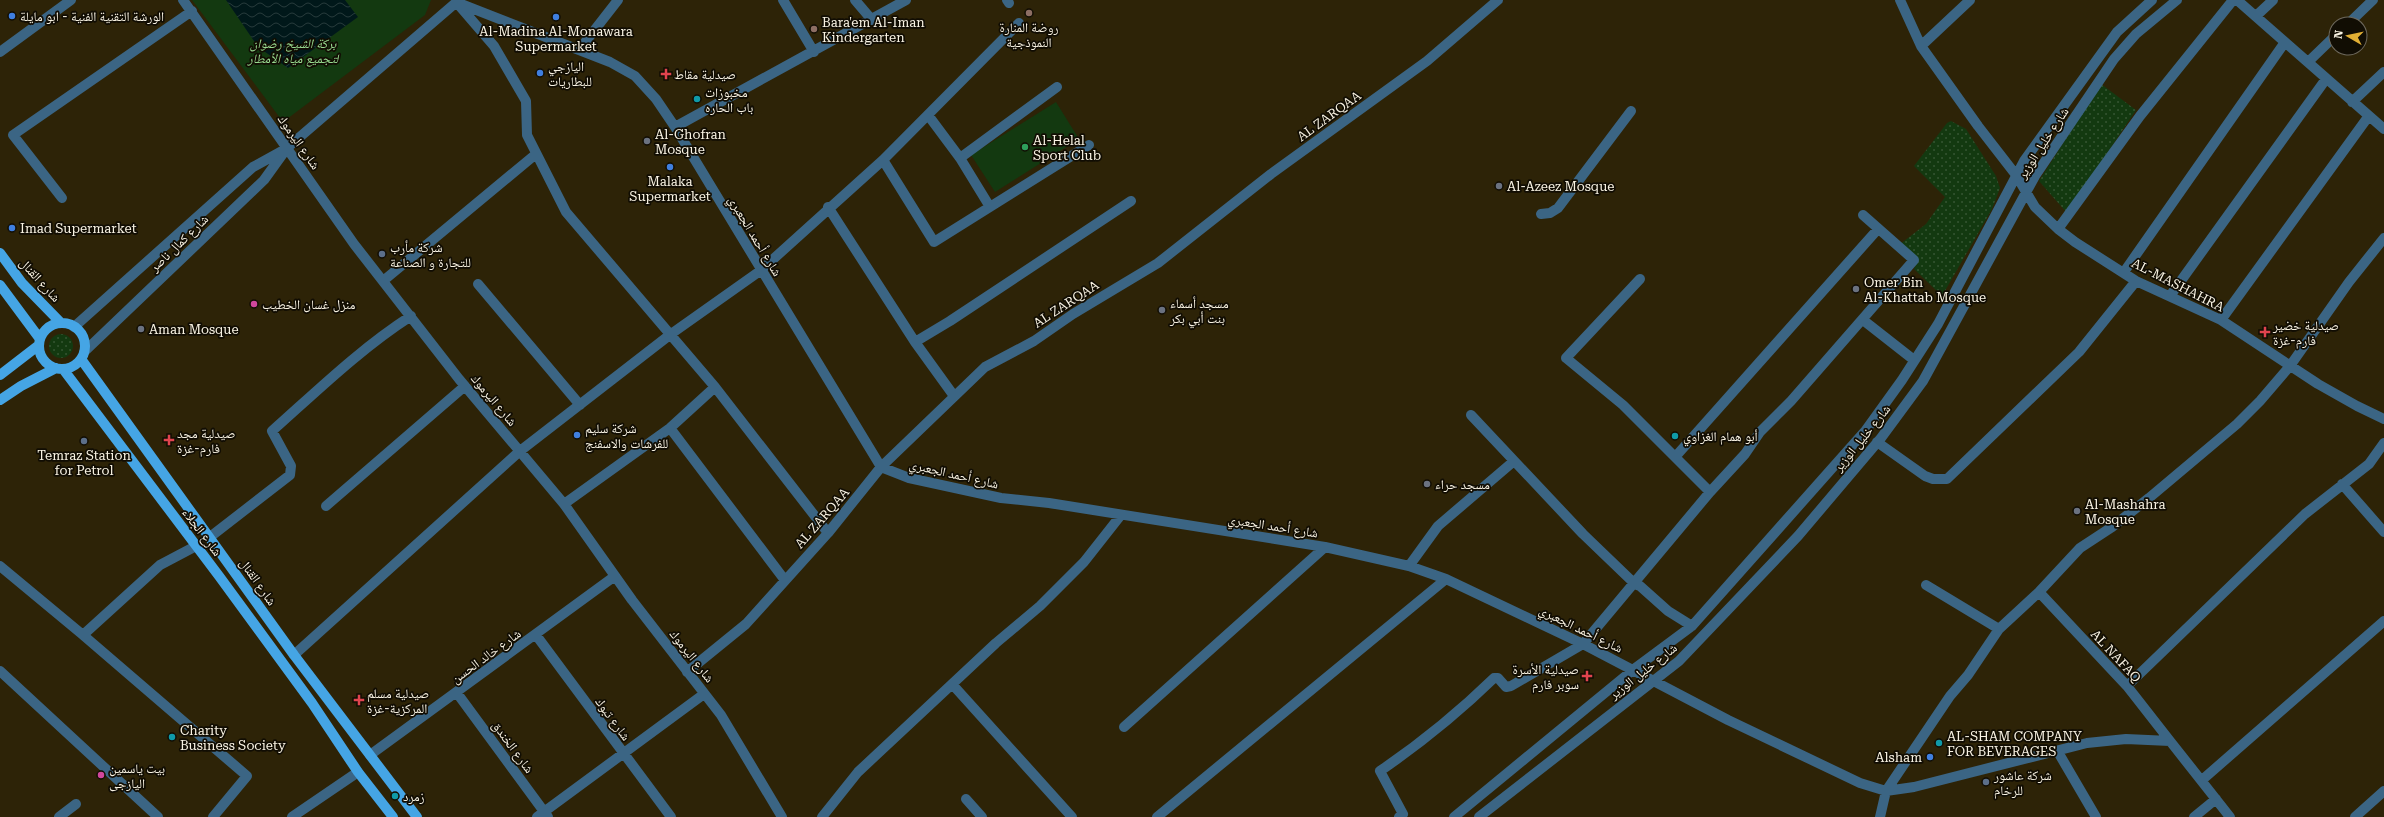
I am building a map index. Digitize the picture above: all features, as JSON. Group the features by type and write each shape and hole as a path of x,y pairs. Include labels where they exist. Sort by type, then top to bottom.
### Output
{"main road":[{"name":"شارع القنال","path":"0,254 22,283 61,323"},
{"path":"0,285 40,342 44,360 59,369"},
{"path":"0,375 40,342 49,327 61,323 74,326 83,337 82,355 70,368 59,369 21,386 0,400"},
{"name":"شارع القنال","path":"82,355 294,654 417,817"},
{"name":"شارع الجلاء","path":"59,369 122,444 312,703 358,772"},
{"path":"358,772 393,817"}],"street":[{"path":"0,52 71,0"},
{"name":"شارع اليرموك","path":"183,0 354,244 466,386 564,504 615,576 721,715 782,817"},
{"path":"579,50 618,0"},
{"path":"783,0 814,52"},
{"path":"855,0 872,20"},
{"path":"675,127 814,52 906,0"},
{"name":"AL ZARQAA","path":"687,672 746,624 784,579 828,533 881,467 985,367 1034,341 1073,314 1158,263 1271,174 1427,61 1498,0"},
{"name":"AL-MASHAHRA","path":"1900,0 1921,46 2016,176 2026,194 2035,206 2058,229 2075,242 2136,281 2221,320 2290,366 2357,406 2384,419"},
{"path":"1921,46 1970,0"},
{"name":"شارع خليل الوزير","path":"1454,817 1634,669 1692,626 1866,430 1938,324 2024,161 2117,32 2152,0"},
{"name":"شارع خليل الوزير","path":"1479,817 1679,661 1798,536 1877,442 1923,381 2035,176 2114,59 2136,34 2176,0"},
{"path":"2058,229 2140,116 2233,0"},
{"path":"2237,0 2368,117 2384,129"},
{"path":"2256,16 2273,0"},
{"path":"2356,16 2373,0"},
{"path":"456,1 494,46 526,101 527,135 566,212 715,387 828,533"},
{"name":"شارع أحمد الجعبري","path":"456,1 610,62 635,76 656,99 675,127 760,271 881,467 909,478 1001,498 1325,547 1409,566 1446,579 1634,669 1728,720 1860,783 1886,791 1914,787 2058,752 2087,743 2152,738 2170,740"},
{"name":"شارع كمال ناصر","path":"74,326 253,166 287,148 456,1"},
{"path":"62,198 13,135 192,11"},
{"path":"294,654 520,452 671,334 760,271 828,207 883,160 1019,24"},
{"path":"2124,272 2285,42"},
{"path":"2308,62 2328,43"},
{"path":"2352,102 2384,72"},
{"path":"2170,296 2326,79"},
{"path":"960,158 1057,87"},
{"path":"1540,214 1550,213 1558,208 1631,112"},
{"path":"928,115 960,158 990,207"},
{"path":"2221,320 2368,117"},
{"path":"883,160 934,242 1089,145"},
{"name":"شارع كمال ناصر","path":"82,355 264,180 287,148"},
{"path":"383,281 536,154"},
{"path":"915,342 950,321 1131,201"},
{"path":"828,207 915,342 954,396"},
{"path":"1402,816 1380,771 1422,742 1461,710 1494,678 1498,678 1506,687 1511,686 1583,644 1710,492 1745,454 1760,432 1791,401 1837,346 1863,320 1914,260 1864,215"},
{"path":"1676,456 1878,229"},
{"path":"1880,817 1886,791 1950,696 1968,675 1999,629 2039,592 2080,548 2112,527 2237,424 2290,366 2349,282 2384,238"},
{"path":"1640,279 1566,358 1623,405 1676,456 1710,492"},
{"path":"1877,442 1925,476 1933,479 1947,479 2079,352 2136,281"},
{"path":"478,284 580,405"},
{"path":"210,537 290,475 291,466 272,431 328,380 386,332 411,316"},
{"path":"1863,320 1914,360"},
{"path":"326,506 466,386"},
{"path":"564,504 670,428 715,387"},
{"path":"1471,415 1583,534 1634,584 1640,586 1668,611 1692,626"},
{"path":"670,428 784,579"},
{"path":"2127,686 2305,514 2368,464 2384,443"},
{"path":"1409,566 1438,526 1514,461"},
{"path":"2342,484 2384,532"},
{"path":"822,817 858,772 952,684 1040,606 1084,562 1121,515"},
{"path":"83,635 160,565 196,546"},
{"path":"1124,727 1325,547"},
{"path":"0,566 247,776 213,817"},
{"name":"شارع خالد الحسن","path":"370,755 457,693 615,576"},
{"path":"1157,817 1446,579"},
{"path":"1926,585 1999,629"},
{"name":"AL NAFAQ","path":"2039,592 2127,686 2170,740"},
{"path":"2202,780 2384,622"},
{"name":"شارع تبوك","path":"536,635 622,754 671,817"},
{"path":"2,676 158,817"},
{"path":"952,684 1072,817"},
{"name":"شارع الخندق","path":"457,693 543,815"},
{"path":"543,815 622,754 704,694"},
{"path":"2170,740 2230,817"},
{"path":"2058,752 2096,817"},
{"path":"292,817 358,772"},
{"path":"2355,817 2384,792"},
{"path":"2194,817 2216,799"},
{"path":"966,800 982,817"},
{"path":"59,817 76,804"}],"green space":[{"name":"بركة الشيخ رضوان لتجميع مياه الأمطار","path":"192,0 431,0 425,15 283,122"},
{"path":"2101,84 2136,110 2067,213 2039,181"},
{"name":"Al-Helal Sport Club","path":"1056,102 1079,139 995,192 971,155"},
{"path":"1951,121 1966,129 1996,176 2000,188 1992,209 1942,296 1914,269 1918,260 1899,245 1926,224 1945,197 1914,166 1947,123"},
{"path":"61,334 70,337 73,346 70,355 61,358 52,355 49,346 52,337"}],"water":[{"name":"بركة الشيخ رضوان لتجميع مياه الأمطار","path":"226,0 345,0 358,17 288,68 258,47"}],"place":[{"name":"روضة المنارة النموذجية","path":"1029,13"},
{"name":"الورشة التقنية الفنية - ابو مايلة","path":"12,16"},
{"name":"Al-Madina Al-Monawara Supermarket","path":"556,17"},
{"name":"Bara'em Al-Iman Kindergarten","path":"814,29"},
{"name":"اليازجي للبطاريات","path":"540,73"},
{"name":"صيدلية مقاط","path":"666,74"},
{"name":"مخبوزات باب الحاره","path":"697,99"},
{"name":"Al-Ghofran Mosque","path":"647,141"},
{"name":"Al-Helal Sport Club","path":"1025,147"},
{"name":"Malaka Supermarket","path":"670,167"},
{"name":"Al-Azeez Mosque","path":"1499,186"},
{"name":"Imad Supermarket","path":"12,228"},
{"name":"شركة مأرب للتجارة و الصناعة","path":"382,254"},
{"name":"Omer Bin Al-Khattab Mosque","path":"1856,289"},
{"name":"منزل غسان الخطيب","path":"254,304"},
{"name":"مسجد أسماء بنت أبي بكر","path":"1162,310"},
{"name":"Aman Mosque","path":"141,329"},
{"name":"صيدلية خضير فارم-غزة","path":"2265,332"},
{"name":"شركة سليم للفرشات والاسفنج","path":"577,435"},
{"name":"أبو همام الغزاوي","path":"1675,436"},
{"name":"صيدلية مجد فارم-غزة","path":"169,440"},
{"name":"Temraz Station for Petrol","path":"84,441"},
{"name":"مسجد حراء","path":"1427,484"},
{"name":"Al-Mashahra Mosque","path":"2077,511"},
{"name":"صيدلية الأسرة سوبر فارم","path":"1587,676"},
{"name":"صيدلية مسلم المركزية-غزة","path":"359,700"},
{"name":"Charity Business Society","path":"172,737"},
{"name":"AL-SHAM COMPANY FOR BEVERAGES","path":"1939,743"},
{"name":"Alsham","path":"1930,757"},
{"name":"بيت ياسمين اليازجى","path":"101,775"},
{"name":"شركة عاشور للرخام","path":"1986,782"},
{"name":"زمرد","path":"395,796"}]}
